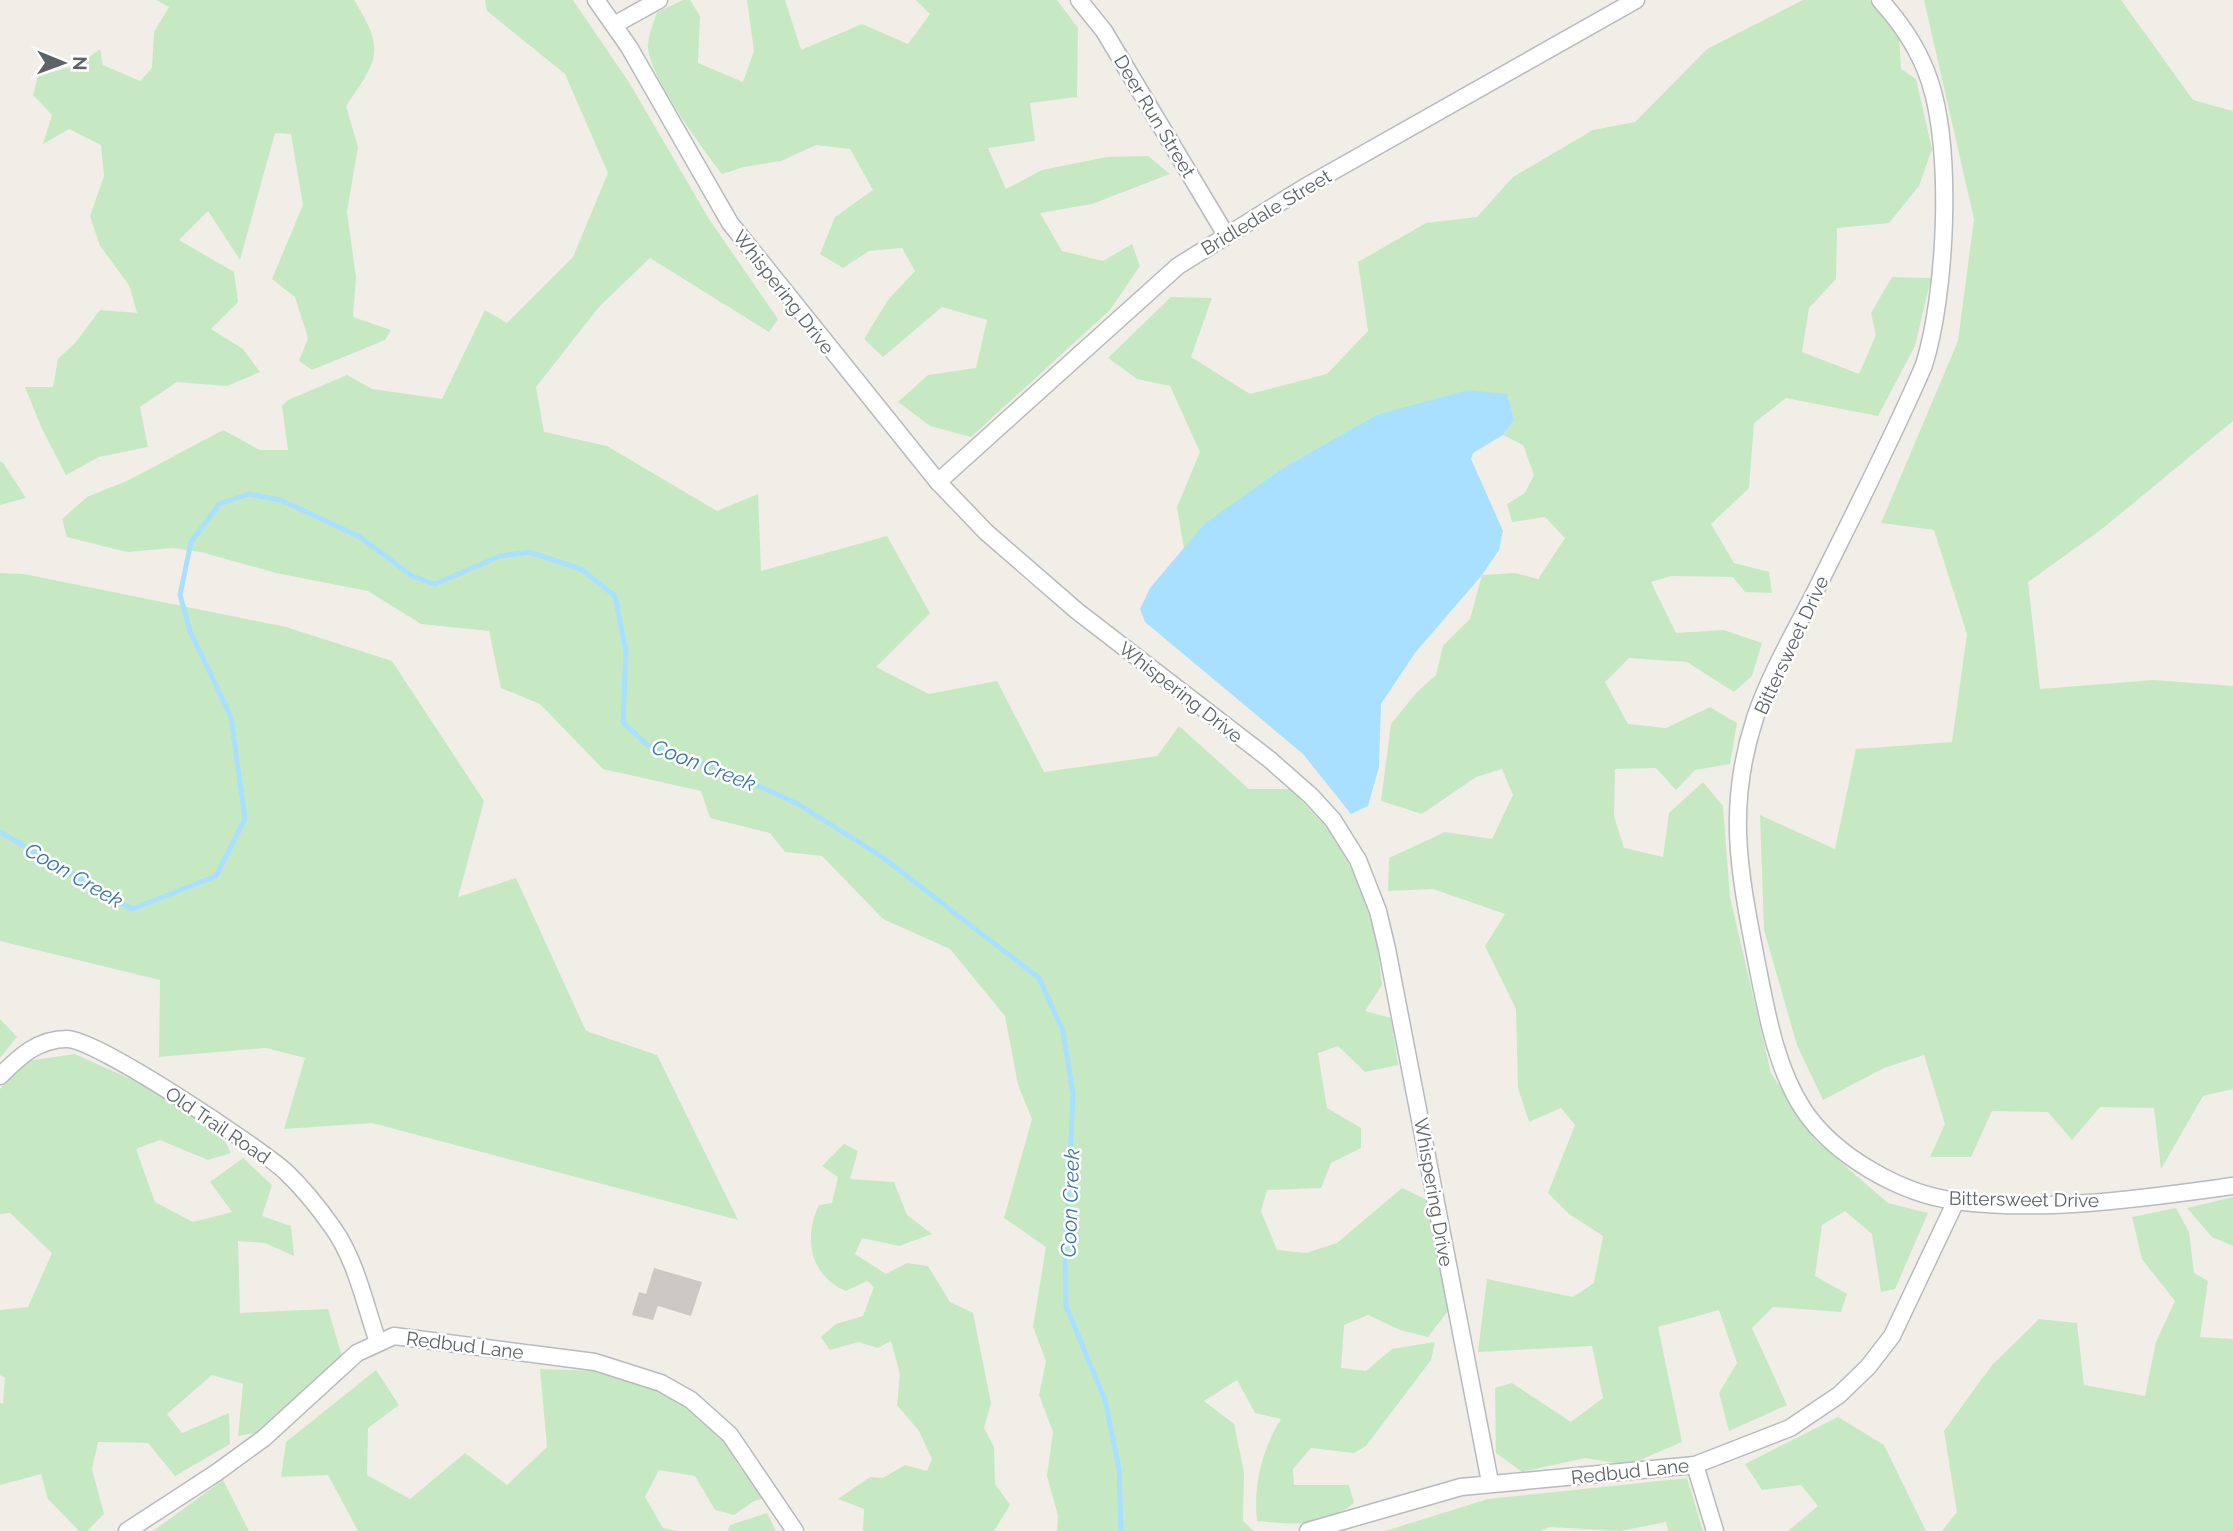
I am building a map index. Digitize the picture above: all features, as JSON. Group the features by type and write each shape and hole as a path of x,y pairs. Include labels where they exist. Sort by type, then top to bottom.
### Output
{"street":[{"path":"596,0 614,25 659,0"},
{"name":"Deer Run Street","path":"1079,0 1104,32 1226,235"},
{"name":"Bridledale Street","path":"938,482 1138,299 1178,267 1226,235 1473,90 1636,0"},
{"name":"Bittersweet Drive","path":"1880,0 1917,50 1930,82 1938,115 1942,206 1940,287 1933,335 1909,400 1756,716 1745,752 1737,800 1736,846 1755,954 1778,1051 1787,1079 1804,1110 1824,1133 1864,1164 1915,1191 1956,1201 2088,1202 2233,1186"},
{"name":"Whispering Drive","path":"614,25 730,223 778,288 938,482 986,532 1077,611 1269,759 1311,796 1333,820 1358,860 1378,911 1393,975 1490,1482"},
{"name":"Old Trail Road","path":"0,1076 23,1053 47,1040 71,1039 148,1078 261,1151 286,1172 336,1232 359,1286 377,1342"},
{"name":"Redbud Lane","path":"1308,1531 1461,1487 1490,1482 1576,1478 1695,1465 1790,1428 1839,1395 1868,1367 1892,1336 1956,1201"},
{"name":"Redbud Lane","path":"127,1531 264,1438 357,1353 394,1336 595,1362 661,1383 691,1400 730,1435 795,1531"},
{"path":"1695,1465 1715,1531"}],"green space":[{"path":"156,0 354,0 371,31 374,54 365,77 346,106 358,147 347,212 356,277 353,317 391,330 385,340 312,370 299,361 308,338 295,297 272,279 303,205 291,134 275,133 240,260 208,211 179,240 234,272 238,302 211,329 243,349 260,372 227,386 177,382 140,407 148,447 99,457 66,475 42,429 25,387 53,387 58,359 76,342 100,310 137,313 129,285 100,246 90,216 104,176 101,145 69,129 43,144 52,115 33,95 38,76 78,65 100,49 103,65 140,81 152,68 154,32 169,7"},
{"path":"485,0 573,0 630,84 709,219 778,319 769,332 650,258 599,307 536,387 544,432 607,446 717,511 758,494 761,571 887,536 930,613 876,667 929,694 997,681 1044,772 1157,756 1179,726 1249,789 1290,789 1333,834 1354,874 1376,933 1382,985 1365,1011 1391,1018 1398,1065 1365,1072 1338,1046 1318,1053 1327,1108 1361,1128 1361,1148 1331,1163 1321,1188 1267,1190 1261,1211 1277,1250 1306,1253 1337,1243 1402,1188 1427,1200 1448,1311 1428,1337 1400,1330 1368,1315 1344,1325 1341,1368 1366,1371 1392,1349 1435,1342 1431,1360 1366,1446 1354,1453 1311,1448 1293,1469 1294,1485 1349,1485 1354,1503 1343,1511 1332,1517 1308,1522 1257,1521 1256,1495 1260,1468 1281,1419 1255,1413 1237,1380 1204,1401 1234,1424 1244,1472 1243,1521 1254,1531 1057,1531 1058,1516 1047,1476 1053,1432 1039,1395 1046,1361 1033,1327 1046,1247 1004,1218 1032,1119 1018,1085 1005,1016 950,949 883,919 822,856 785,852 770,833 710,818 701,791 603,769 540,704 501,688 489,631 421,624 368,591 276,573 201,552 173,548 127,552 67,537 62,519 87,497 129,480 223,430 260,450 288,450 282,406 288,400 347,375 372,389 442,399 485,310 507,323 573,257 608,173 565,74 487,11"},
{"path":"683,0 690,0 700,16 698,63 743,82 754,51 747,0 785,0 801,50 862,24 908,44 930,14 916,0 1057,0 1078,28 1077,97 1030,103 1035,141 988,148 1006,189 1042,170 1107,157 1148,156 1170,174 1092,204 1040,213 1062,251 1103,261 1132,244 1140,266 1110,310 971,437 930,426 898,402 928,375 976,368 987,320 942,307 883,357 864,339 888,300 915,271 902,248 869,251 843,268 820,254 835,217 873,190 850,149 816,145 781,161 744,167 722,174 677,111 650,56 648,44 657,12"},
{"path":"1803,0 1869,0 1899,36 1901,69 1916,79 1932,149 1919,186 1889,223 1837,228 1836,279 1809,308 1802,352 1859,374 1876,335 1871,313 1892,277 1931,278 1915,346 1878,416 1786,398 1754,423 1749,488 1711,524 1734,563 1769,572 1772,593 1745,592 1733,577 1671,576 1651,582 1676,633 1724,630 1762,643 1752,676 1734,692 1687,662 1629,658 1605,682 1628,724 1666,728 1710,707 1737,723 1730,764 1695,770 1676,790 1656,768 1615,769 1614,816 1624,848 1663,857 1669,813 1703,782 1723,806 1730,897 1771,1073 1815,1140 1888,1203 1928,1213 1895,1289 1881,1292 1872,1234 1845,1211 1822,1225 1815,1276 1847,1294 1841,1312 1773,1307 1752,1328 1787,1405 1729,1431 1719,1393 1737,1363 1719,1310 1658,1327 1682,1442 1628,1465 1585,1458 1522,1472 1496,1453 1495,1388 1512,1383 1571,1422 1603,1398 1592,1346 1478,1352 1487,1279 1573,1297 1594,1283 1603,1236 1569,1214 1548,1193 1575,1125 1561,1108 1529,1122 1518,1088 1516,1009 1485,946 1505,914 1433,889 1388,891 1389,858 1445,832 1492,839 1513,795 1502,769 1476,777 1422,814 1381,801 1391,724 1416,693 1436,675 1443,646 1470,619 1482,575 1515,573 1538,579 1565,538 1545,517 1512,522 1507,504 1525,493 1534,475 1523,445 1503,435 1514,420 1376,415 1284,467 1205,523 1184,549 1177,507 1200,452 1170,386 1137,379 1108,358 1171,297 1212,298 1191,357 1250,394 1327,374 1368,331 1358,262 1426,223 1477,217 1513,177 1593,130 1635,122 1707,49"},
{"path":"1924,0 2121,0 2193,100 2233,111 2233,421 2102,529 2028,582 2040,689 2154,680 2233,686 2233,1089 2203,1096 2161,1169 2154,1108 2100,1107 2072,1140 2048,1112 1992,1111 1971,1157 1930,1157 1945,1124 1924,1055 1884,1068 1823,1100 1797,1045 1764,930 1760,815 1835,849 1856,749 1952,742 1967,634 1934,530 1881,523 1958,341 1974,219"},
{"path":"0,461 3,463 26,498 0,505"},
{"path":"0,573 24,574 286,627 392,661 484,801 458,897 516,878 586,1031 657,1055 738,1220 372,1123 284,1129 305,1058 266,1048 159,1057 160,980 0,941"},
{"path":"0,1019 17,1037 0,1058"},
{"path":"75,1054 186,1109 222,1138 231,1153 208,1160 160,1140 136,1149 155,1202 193,1222 232,1212 210,1182 243,1158 272,1185 262,1216 291,1226 294,1256 265,1243 238,1241 240,1313 328,1309 343,1360 256,1433 238,1436 243,1384 212,1375 167,1414 182,1433 229,1413 230,1444 175,1476 148,1443 98,1442 92,1469 104,1514 87,1531 79,1531 48,1499 41,1474 0,1485 0,1403 3,1403 5,1378 0,1375 0,1310 28,1307 52,1253 10,1213 0,1214 0,1089 27,1061"},
{"path":"844,1144 858,1151 850,1179 894,1182 907,1215 932,1234 899,1246 862,1238 855,1254 886,1274 907,1263 928,1266 950,1302 973,1313 991,1403 984,1428 994,1447 995,1484 1010,1505 994,1531 863,1531 864,1509 838,1499 870,1477 883,1478 905,1465 927,1471 932,1459 919,1431 897,1405 900,1374 891,1341 878,1348 858,1342 830,1350 821,1337 836,1324 863,1316 874,1287 867,1281 846,1291 824,1276 813,1255 811,1230 814,1218 819,1205 832,1203 838,1177 822,1166"},
{"path":"2233,1197 2233,1246 2212,1237 2187,1208"},
{"path":"2176,1208 2189,1232 2194,1273 2208,1281 2200,1337 2233,1339 2233,1531 1942,1531 1957,1512 1944,1431 1992,1365 2039,1319 2077,1323 2084,1385 2145,1396 2156,1342 2175,1301 2142,1259 2132,1217"},
{"path":"540,1369 601,1371 645,1385 675,1399 697,1412 723,1439 739,1466 766,1498 754,1501 734,1515 715,1510 695,1476 659,1470 645,1497 663,1528 678,1531 358,1531 328,1475 281,1477 286,1442 376,1370 399,1405 368,1428 367,1475 410,1499 465,1453 507,1485 547,1447"},
{"path":"1838,1417 1884,1445 1926,1531 1788,1531 1818,1506 1801,1485 1762,1490 1745,1464"},
{"path":"1687,1478 1703,1531 1668,1531 1666,1522 1620,1531 1550,1527 1540,1531 1385,1531 1488,1499"},
{"path":"223,1480 249,1531 153,1531"},
{"path":"767,1513 776,1531 728,1531 730,1525"}],"water":[{"path":"1468,390 1507,394 1514,420 1503,435 1473,453 1471,459 1503,531 1499,550 1482,575 1415,653 1381,704 1379,767 1368,806 1351,814 1303,754 1145,622 1140,609 1150,588 1205,523 1284,467 1376,415"}],"building":[{"path":"654,1268 702,1282 691,1316 658,1306 653,1320 632,1315 639,1292 646,1294"}],"waterway":[{"name":"Coon Creek","path":"0,832 132,909 216,876 245,819 231,717 190,631 180,595 191,542 219,504 249,494 281,500 360,537 412,576 435,584 500,556 529,552 581,569 615,596 626,652 623,722 647,745 724,770 798,804 881,856 1039,978 1063,1031 1073,1095 1065,1260 1066,1306 1105,1400 1119,1469 1121,1531"}]}
